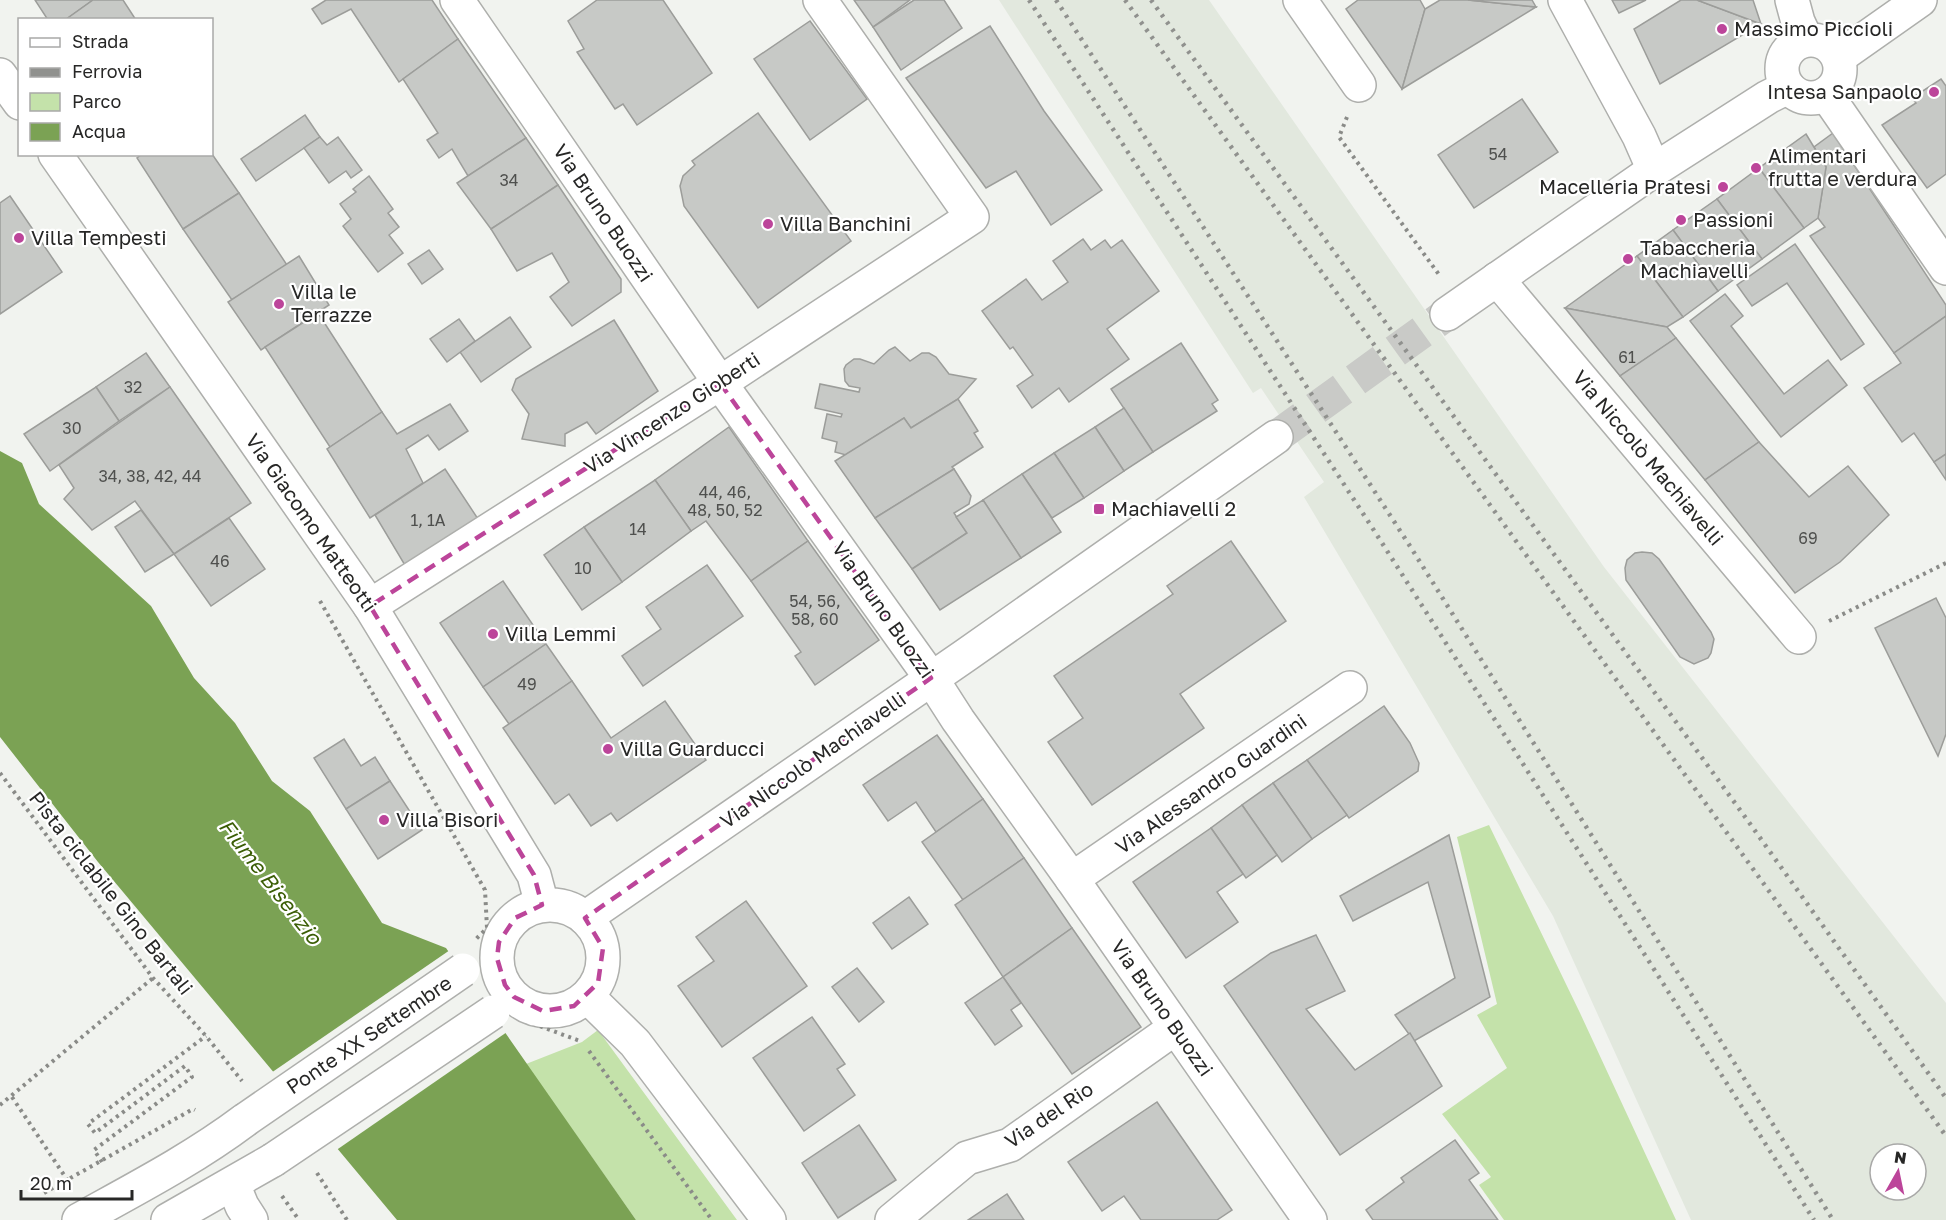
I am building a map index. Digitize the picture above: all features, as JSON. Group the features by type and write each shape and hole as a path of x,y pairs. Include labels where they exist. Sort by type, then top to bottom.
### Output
{"street":[{"name":"Via Bruno Buozzi","path":"457,0 720,383 931,678 958,720 1310,1220"},
{"name":"Via Vincenzo Gioberti","path":"370,606 720,383 972,217 820,0"},
{"path":"1300,0 1359,85"},
{"path":"1565,0 1639,136 1654,170"},
{"path":"1792,0 1806,39"},
{"path":"1839,57 1920,0"},
{"path":"1806,39 1817,39 1826,43 1839,57 1840,76 1826,94 1813,98 1803,97 1788,87 1783,77 1784,57 1789,49 1806,39"},
{"path":"0,75 18,100"},
{"path":"1454,309 1654,170 1768,97 1788,87"},
{"path":"1826,94 1946,268"},
{"name":"Via Giacomo Matteotti","path":"57,156 370,606 534,875 542,905"},
{"name":"Via Niccolò Machiavelli","path":"1497,279 1799,637"},
{"name":"Via Niccolò Machiavelli","path":"585,918 1276,437"},
{"name":"Via Alessandro Guardini","path":"1072,879 1350,688"},
{"path":"168,1220 273,1160 502,1006 527,1006 543,1011 559,1011 574,1006 588,997 598,983 604,966 603,948 597,931 585,918 572,909 558,905 542,905 515,918 499,942 477,964 502,979 502,1006"},
{"name":"Ponte XX Settembre","path":"79,1220 154,1179 225,1135 477,964"},
{"path":"588,997 634,1043 769,1220"},
{"name":"Via del Rio","path":"892,1220 967,1158 1010,1145 1175,1028"},
{"path":"233,1184 251,1220"}],"path":[{"path":"1359,85 1339,136 1454,309"},
{"path":"1799,637 1946,563"},
{"path":"314,591 485,890 487,928 470,946 477,964"},
{"name":"Pista ciclabile Gino Bartali","path":"0,773 153,978 206,1036 246,1086"},
{"path":"0,1105 153,978"},
{"path":"502,1006 520,1019 582,1042 712,1220"},
{"path":"102,1162 94,1150 192,1077 185,1066 95,1133 88,1124 206,1036"},
{"path":"12,1097 68,1181"},
{"path":"315,1171 347,1220"},
{"path":"282,1195 299,1220"}],"highlighted area":[{"path":"720,383 931,678 585,918 603,948 598,983 574,1006 543,1011 514,997 505,985 497,958 499,942 515,918 542,905 534,875 370,606"}],"shaded area":[{"path":"999,0 1209,0 1604,567 1946,1003 1946,1220 1691,1220 1553,916 1304,497 1324,482 1261,388 1253,393"}],"green space":[{"path":"1489,825 1580,1013 1676,1220 1504,1220 1479,1185 1491,1177 1442,1114 1507,1068 1477,1015 1497,1004 1457,837"},
{"path":"598,1030 737,1220 636,1220 526,1064 582,1042"}],"water":[{"name":"Fiume Bisenzio","path":"0,451 22,463 39,504 151,606 194,678 235,723 272,781 310,811 382,923 446,948 636,1220 397,1220 98,862 0,737"}],"pier":[{"path":"450,950 507,1032 335,1151 271,1073"}],"building":[{"path":"35,0 93,0 68,18 47,18"},
{"path":"93,0 123,0 135,18 68,18"},
{"path":"326,0 432,0 458,39 399,82 351,9 322,24 312,9"},
{"path":"597,0 663,0 712,73 637,125 623,104 615,109 577,52 584,49 568,21"},
{"path":"854,0 910,0 873,27"},
{"path":"914,0 944,0 962,28 901,70 873,27"},
{"path":"1358,0 1420,0 1425,9 1402,89 1346,9"},
{"path":"1440,0 1468,0 1536,7 1402,89 1425,9"},
{"path":"1468,0 1532,0 1536,7"},
{"path":"1612,0 1646,0 1619,13"},
{"path":"1681,0 1697,0 1761,24 1660,84 1634,29"},
{"path":"1697,0 1753,0 1761,24"},
{"path":"810,21 867,99 810,140 754,59"},
{"path":"990,26 1044,111 1102,190 1051,225 1016,171 986,188 906,78"},
{"path":"458,39 526,138 468,176 452,149 439,158 427,140 438,133 403,79"},
{"path":"1941,79 1946,86 1946,174 1927,188 1882,125 1916,103 1912,98"},
{"path":"1522,99 1558,152 1474,208 1438,155"},
{"name":"Villa Banchini","path":"758,113 851,241 758,308 684,206 680,186 683,176 695,165 692,161"},
{"path":"305,115 320,137 256,181 241,159"},
{"path":"1833,133 1946,305 1946,316 1894,353 1810,236 1825,227 1818,218 1826,167 1814,147"},
{"path":"1806,134 1826,167 1818,218 1804,228 1759,168"},
{"path":"320,137 327,145 338,137 362,170 351,178 346,171 329,183 304,148"},
{"path":"526,138 558,185 491,229 457,183"},
{"path":"213,155 239,193 183,229 137,158 140,156"},
{"path":"1759,168 1804,228 1762,259 1717,199"},
{"path":"369,176 393,209 388,213 399,227 389,235 403,253 378,272 343,226 351,219 340,204 356,192 353,189"},
{"path":"558,185 621,279 621,292 572,326 550,297 569,282 552,253 517,271 491,229"},
{"path":"239,193 287,265 232,300 183,229"},
{"name":"Villa Tempesti","path":"10,196 62,272 0,314 0,203"},
{"path":"1717,199 1762,259 1718,291 1673,230"},
{"path":"1673,230 1718,291 1683,317 1637,256"},
{"path":"1083,239 1091,250 1105,240 1111,248 1122,240 1159,291 1107,329 1129,359 1069,402 1059,388 1032,408 1017,386 1033,375 1013,347 1010,349 982,311 1026,279 1042,300 1068,282 1053,261"},
{"path":"1795,244 1864,344 1841,360 1787,283 1752,306 1737,285"},
{"path":"429,250 443,269 422,284 408,264"},
{"name":"Villa le Terrazze","path":"299,256 329,305 261,350 228,302"},
{"path":"1637,256 1683,317 1667,327 1565,308"},
{"path":"1725,294 1743,316 1731,326 1784,394 1828,360 1847,385 1781,437 1690,321"},
{"path":"1565,308 1667,327 1676,338 1620,376"},
{"path":"318,313 382,412 330,447 265,347"},
{"path":"1946,316 1946,454 1934,462 1914,433 1902,442 1864,388 1901,363 1894,353"},
{"path":"510,317 531,347 481,382 460,352"},
{"path":"459,319 475,341 447,362 430,339"},
{"path":"614,320 658,391 596,434 587,422 565,434 565,446 522,439 529,414 512,390 516,379"},
{"path":"1676,338 1759,442 1705,480 1620,376"},
{"path":"1181,343 1218,400 1212,404 1217,411 1153,452 1111,389"},
{"path":"895,347 910,361 922,353 929,353 936,357 949,374 976,379 958,399 911,428 904,418 846,455 835,452 837,442 822,438 827,414 841,417 842,414 815,408 820,384 859,392 860,388 849,386 845,381 846,365 854,359 874,364"},
{"path":"146,353 170,387 119,421 96,387"},
{"path":"96,387 119,421 50,471 24,434"},
{"path":"170,387 251,503 174,554 135,501 92,530 64,499 74,488 59,465"},
{"path":"958,399 978,431 974,433 983,447 952,467 954,469 875,518 835,461 904,418 911,428"},
{"path":"450,404 468,431 439,450 428,435 406,449 423,483 370,518 327,449 382,412 397,434"},
{"path":"1124,408 1153,452 1124,471 1095,427"},
{"path":"729,427 808,541 751,581 706,521 691,531 655,480"},
{"path":"1095,427 1124,471 1084,498 1054,453"},
{"path":"1759,442 1809,497 1848,466 1889,515 1840,562 1795,593 1705,480"},
{"path":"1054,453 1084,498 1052,518 1022,474"},
{"path":"1946,454 1946,480 1934,462"},
{"path":"445,469 482,525 409,572 375,515"},
{"path":"954,469 971,496 969,504 954,513 967,533 912,569 875,518"},
{"path":"1022,474 1061,532 1021,558 983,500"},
{"path":"655,480 691,531 622,582 584,527"},
{"path":"983,500 1021,558 940,610 912,569 967,533 956,517"},
{"path":"141,510 174,554 145,572 115,527"},
{"path":"229,518 265,569 211,606 174,554"},
{"path":"584,527 622,582 582,610 544,555"},
{"path":"808,541 879,640 815,685 795,656 801,652 751,581"},
{"path":"1231,541 1286,621 1180,694 1204,728 1092,805 1048,742 1083,718 1054,676 1173,594 1167,586"},
{"path":"1635,553 1652,553 1659,559 1711,632 1714,639 1708,658 1694,664 1680,657 1626,580 1627,560"},
{"path":"707,565 743,616 643,686 622,656 661,629 646,607"},
{"name":"Villa Lemmi","path":"503,581 546,644 483,687 440,623"},
{"path":"1936,598 1946,618 1946,734 1938,756 1875,628"},
{"path":"546,644 572,681 509,724 483,687"},
{"name":"Villa Guarducci","path":"572,681 611,738 665,701 706,760 617,821 611,813 591,826 569,794 555,804 503,728"},
{"path":"1384,706 1410,743 1419,763 1418,771 1349,818 1307,760"},
{"path":"937,735 983,799 936,832 916,802 888,821 863,785"},
{"path":"344,739 361,766 375,757 390,781 346,809 314,758"},
{"path":"1307,760 1347,815 1312,839 1273,783"},
{"name":"Villa Bisori","path":"390,781 422,830 378,859 346,809"},
{"path":"1273,783 1312,839 1282,862 1242,805"},
{"path":"983,799 1024,858 963,900 922,842"},
{"path":"1242,805 1277,855 1246,878 1211,828"},
{"path":"1211,828 1243,874 1217,892 1238,922 1186,958 1133,882"},
{"path":"1449,835 1490,997 1414,1041 1395,1015 1455,978 1428,882 1353,921 1340,896"},
{"path":"1024,858 1072,928 1003,977 955,905"},
{"path":"909,897 928,924 892,949 873,923"},
{"path":"746,901 807,986 722,1047 678,986 714,961 696,937"},
{"path":"1072,928 1141,1027 1072,1074 1003,977"},
{"path":"1316,935 1345,991 1306,1009 1355,1070 1410,1033 1442,1086 1340,1155 1224,986 1271,953"},
{"path":"857,968 884,1002 859,1022 832,987"},
{"path":"1003,977 1021,1003 1011,1010 1022,1026 995,1045 965,1003"},
{"path":"812,1017 845,1064 837,1069 855,1095 804,1131 753,1058"},
{"path":"1157,1102 1232,1210 1217,1220 1141,1220 1124,1196 1102,1211 1068,1162"},
{"path":"859,1125 896,1180 838,1218 802,1163"},
{"path":"1455,1140 1479,1173 1469,1180 1498,1220 1373,1220 1366,1210 1404,1182 1401,1178"},
{"path":"1007,1194 1024,1220 968,1220"}],"tunnel":[{"path":"1276,437 1447,314"}],"railway":[{"path":"1029,0 1375,532 1814,1220"},
{"path":"1056,0 1408,543 1833,1220"},
{"path":"1125,0 1946,1136"},
{"path":"1151,0 1748,821 1946,1098"}],"place":[{"name":"Massimo Piccioli","path":"1722,29"},
{"name":"Intesa Sanpaolo","path":"1934,92"},
{"name":"Alimentari frutta e verdura","path":"1756,168"},
{"name":"Macelleria Pratesi","path":"1723,187"},
{"name":"Passioni","path":"1681,220"},
{"name":"Villa Banchini","path":"768,224"},
{"name":"Villa Tempesti","path":"19,238"},
{"name":"Tabaccheria Machiavelli","path":"1628,259"},
{"name":"Villa le Terrazze","path":"279,304"},
{"name":"Machiavelli 2","path":"1099,509"},
{"name":"Villa Lemmi","path":"493,634"},
{"name":"Villa Guarducci","path":"608,749"},
{"name":"Villa Bisori","path":"384,820"}]}
